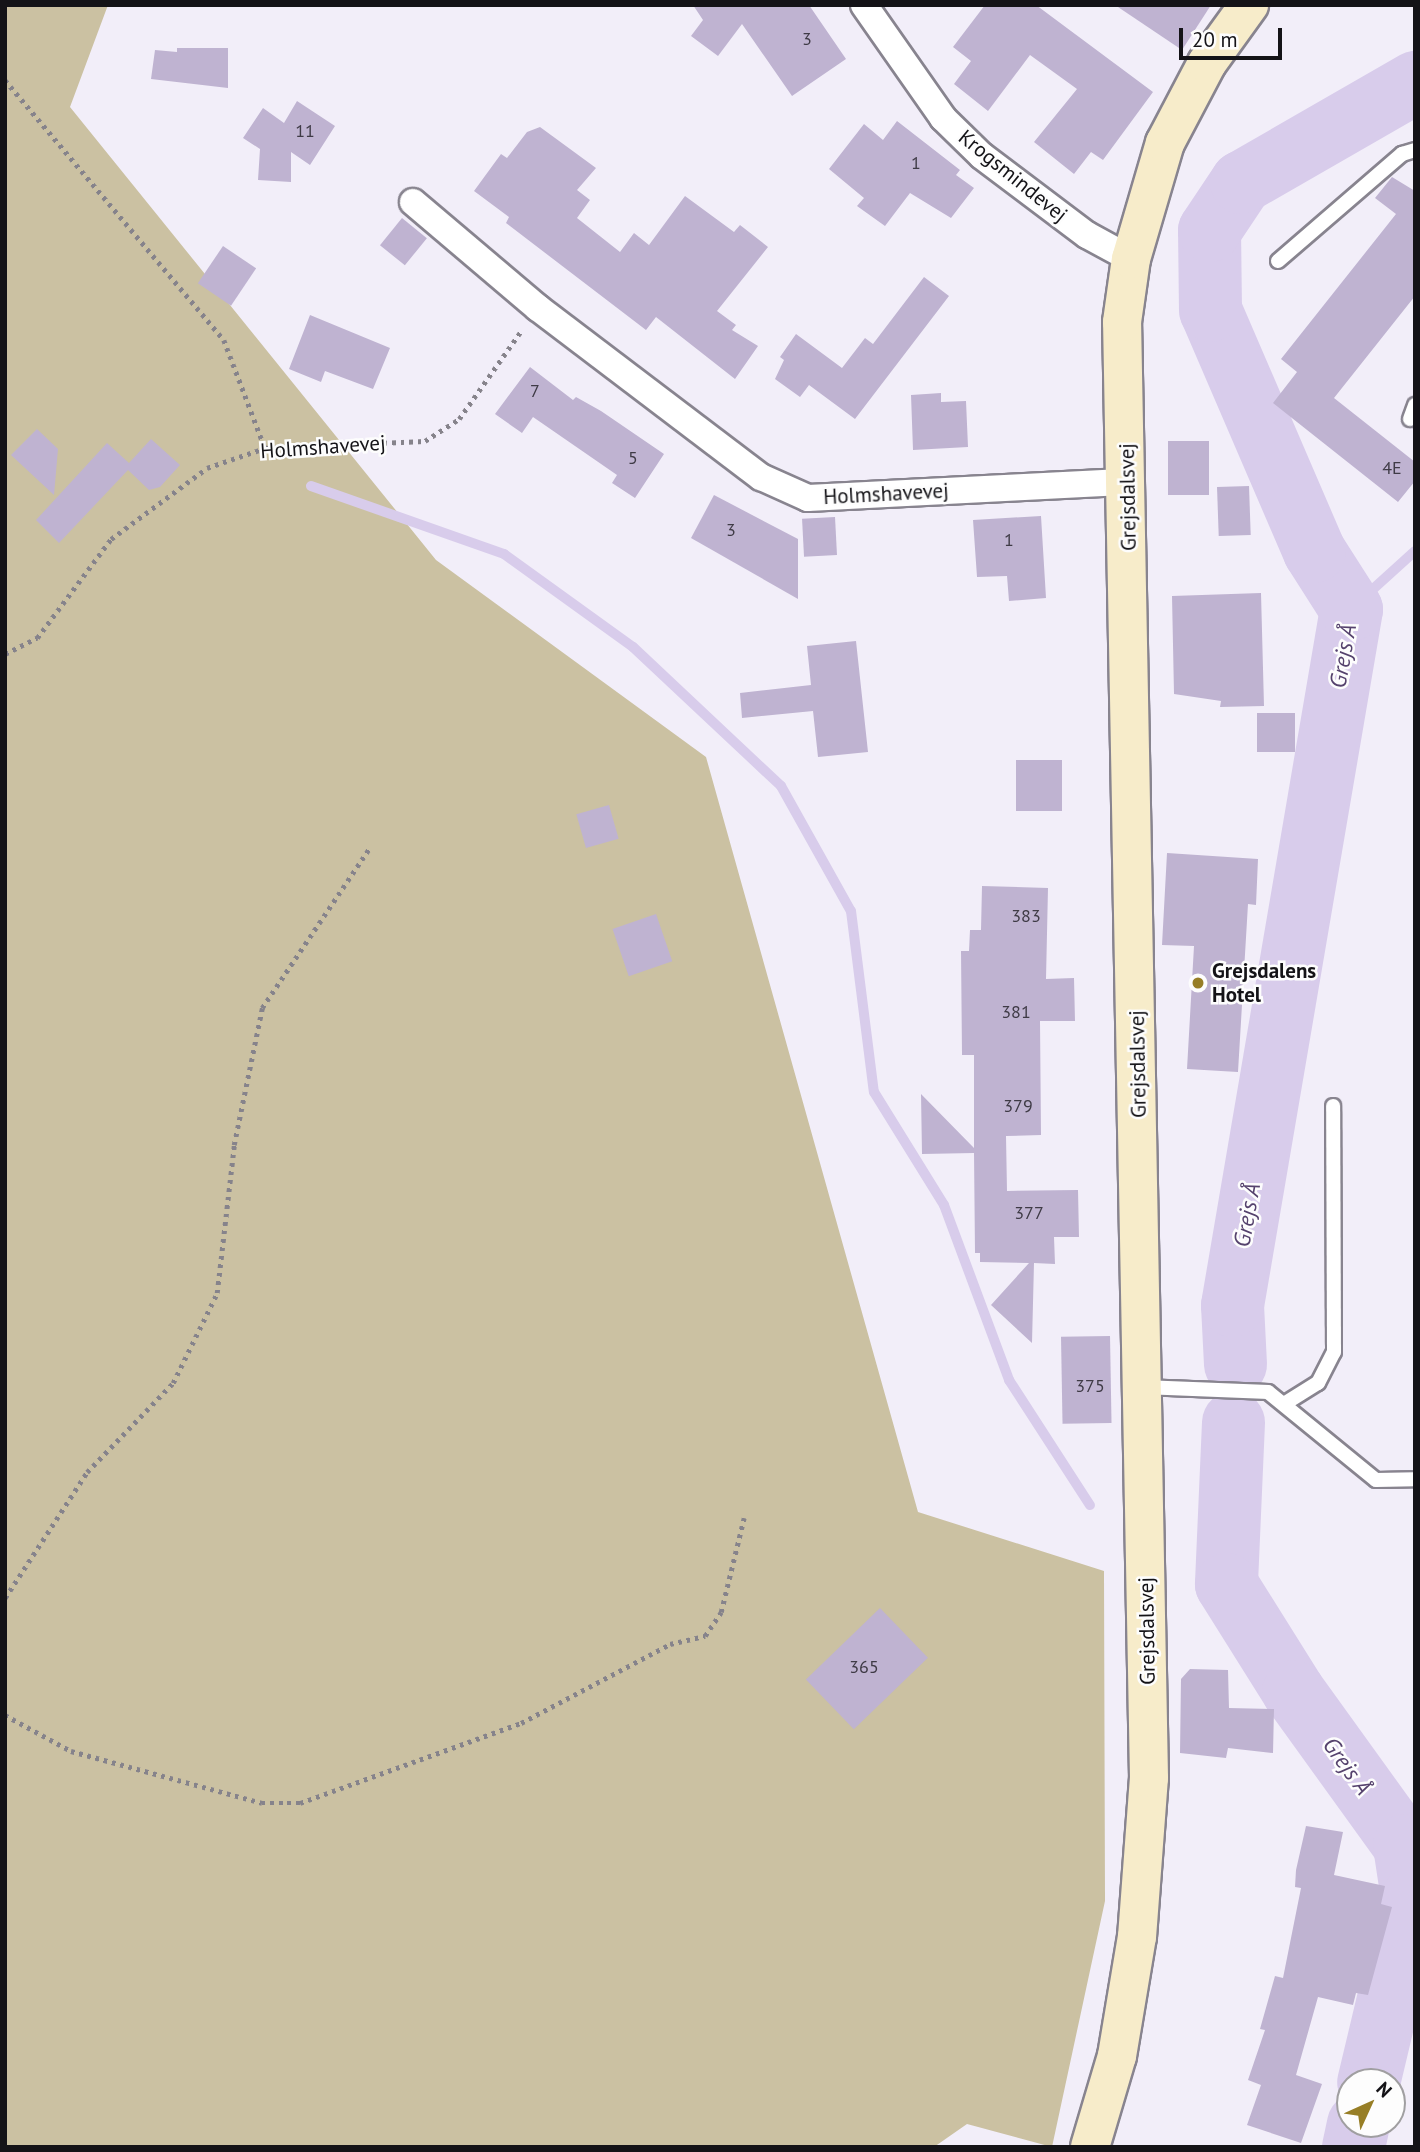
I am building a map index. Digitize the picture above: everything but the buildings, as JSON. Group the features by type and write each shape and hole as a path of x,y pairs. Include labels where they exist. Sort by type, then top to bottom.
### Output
{"street":[{"name":"Krogsmindevej","path":"864,5 943,118 982,156 1087,235 1131,258"},
{"name":"Grejsdalsvej","path":"1090,2147 1116,2056 1137,1937 1149,1778 1128,482 1122,322 1131,258 1165,143 1207,63 1249,5"},
{"name":"Holmshavevej","path":"413,202 538,308 761,477 807,498 1128,482"}],"lane":[{"path":"1278,261 1402,154 1415,150"},
{"path":"1284,1404 1318,1383 1334,1352 1333,1106"},
{"path":"1143,1387 1268,1392 1376,1480 1415,1479"}],"path":[{"path":"5,80 224,340 265,448"},
{"name":"Holmshavevej","path":"5,654 37,638 111,539 207,468 265,448 425,441 459,419 538,308"},
{"path":"5,1598 87,1472 173,1383 212,1305 217,1293 234,1145 262,1008 370,846"},
{"path":"5,1715 71,1751 262,1803 300,1803 521,1723 670,1644 705,1636 721,1612 744,1518"}],"shaded area":[{"path":"5,5 108,5 70,107 436,560 706,757 918,1512 1104,1571 1105,1901 1052,2147 967,2124 934,2147 5,2147"}],"waterway":[{"name":"Grejs Å","path":"1235,1364 1232,1305 1351,609 1314,551 1210,310 1209,230 1241,182 1415,82"},
{"path":"311,486 504,554 633,647 781,786 851,911 874,1092 944,1205 1009,1380 1090,1505"},
{"path":"1351,609 1415,551"},
{"name":"Grejs Å","path":"1233,1422 1226,1584 1293,1691 1404,1845 1412,1898 1371,2068"},
{"name":"Grejs Å","path":"1353,2147 1355,2138"}],"place":[{"name":"Grejsdalens Hotel","path":"1198,983"}]}
